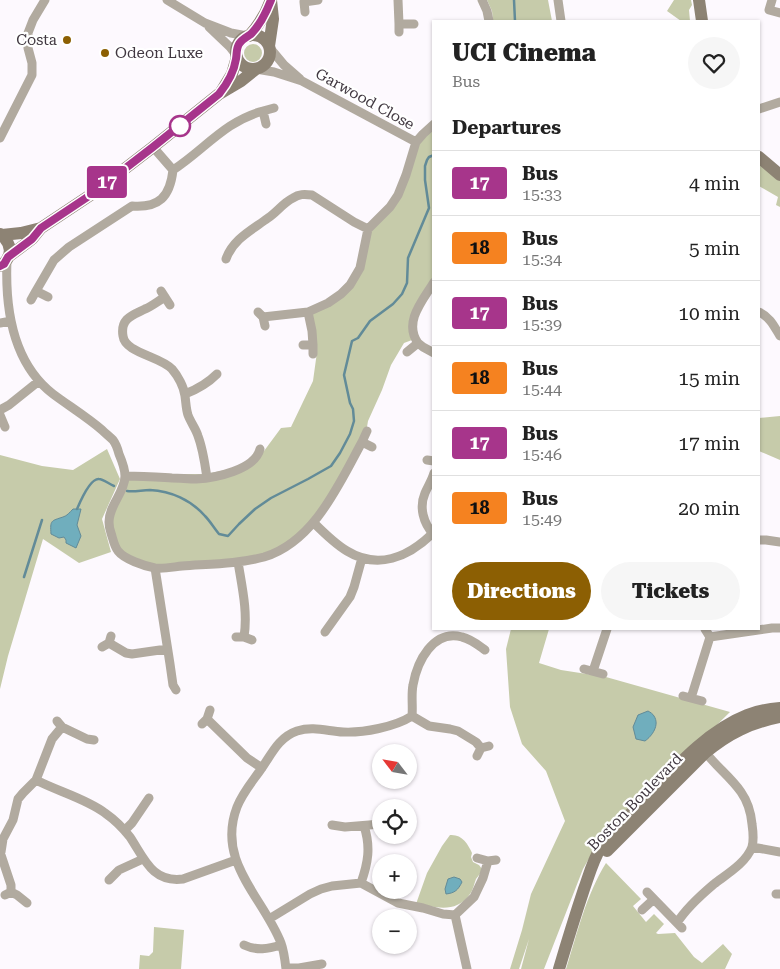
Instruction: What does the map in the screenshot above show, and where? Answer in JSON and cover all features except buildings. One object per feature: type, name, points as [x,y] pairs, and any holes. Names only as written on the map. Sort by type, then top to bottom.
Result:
[{"type":"street","points":[[0,138],[32,75],[28,33],[33,20],[45,0]]},
{"type":"street","points":[[167,0],[205,23],[231,32],[263,38],[269,46]]},
{"type":"street","points":[[219,94],[232,74],[237,57],[237,46],[260,24],[271,0]]},
{"type":"street","points":[[5,261],[32,239],[41,228],[92,194],[219,94],[262,67],[269,58],[270,52],[269,46],[273,19],[271,0]]},
{"type":"street","points":[[305,12],[303,1],[318,0]]},
{"type":"street","points":[[398,0],[399,28],[414,24]]},
{"type":"street","points":[[482,0],[489,20]]},
{"type":"street","points":[[558,0],[561,20]]},
{"type":"street","points":[[699,0],[702,20]]},
{"type":"street","points":[[772,0],[770,10],[780,13]]},
{"type":"street","points":[[205,23],[230,47],[242,65],[256,69]]},
{"type":"street","name":"Garwood Close","points":[[269,46],[284,65],[302,80],[416,142]]},
{"type":"street","name":"Garwood Close","points":[[256,69],[302,80]]},
{"type":"street","points":[[760,109],[780,102]]},
{"type":"street","points":[[173,170],[226,128],[245,117],[274,108]]},
{"type":"street","points":[[262,111],[266,124]]},
{"type":"street","name":"Garwood Close","points":[[368,229],[390,207],[398,195],[416,142],[432,126]]},
{"type":"street","points":[[31,300],[54,260],[69,247],[132,206],[153,205],[162,198],[172,181],[173,170],[153,147]]},
{"type":"street","points":[[760,157],[780,175]]},
{"type":"street","points":[[227,261],[231,248],[240,238],[270,217],[283,204],[303,194],[312,195],[368,229],[360,268],[350,285],[340,294],[328,303],[308,312],[262,318]]},
{"type":"street","points":[[1,234],[21,233],[41,228]]},
{"type":"street","points":[[1,234],[6,239],[10,251],[5,261],[8,308],[17,345],[24,359],[39,381],[53,394],[96,425],[114,441],[125,476],[110,514],[109,523],[113,542],[118,552],[128,558],[155,568],[238,562],[258,558],[287,546],[314,523],[324,510],[367,431]]},
{"type":"street","points":[[432,285],[416,311],[412,330],[418,343],[432,352]]},
{"type":"street","points":[[36,291],[48,297]]},
{"type":"street","points":[[0,293],[8,308]]},
{"type":"street","points":[[165,298],[126,319],[123,326],[123,337],[126,344],[130,347],[161,360],[172,368],[185,394],[188,414],[200,442],[208,478]]},
{"type":"street","points":[[303,345],[313,349],[308,312]]},
{"type":"street","points":[[760,313],[771,321],[780,336]]},
{"type":"street","points":[[0,323],[11,321]]},
{"type":"street","points":[[407,352],[418,343]]},
{"type":"street","points":[[185,394],[198,389],[217,374]]},
{"type":"street","points":[[0,410],[39,381]]},
{"type":"street","points":[[0,415],[5,427]]},
{"type":"street","points":[[362,442],[372,447]]},
{"type":"street","points":[[125,476],[208,478],[245,466],[256,458],[260,447]]},
{"type":"street","points":[[432,478],[422,500],[422,508],[423,515],[432,532]]},
{"type":"street","points":[[314,523],[339,546],[362,558],[393,559],[403,555],[432,535]]},
{"type":"street","points":[[760,540],[780,542]]},
{"type":"street","points":[[324,634],[350,597],[362,558]]},
{"type":"street","points":[[238,562],[246,617],[244,638]]},
{"type":"street","points":[[155,568],[173,685],[176,690]]},
{"type":"street","points":[[760,629],[780,628]]},
{"type":"street","points":[[603,674],[589,670],[607,630]]},
{"type":"street","points":[[702,701],[687,697],[708,633],[746,630]]},
{"type":"street","points":[[412,716],[412,692],[415,675],[422,658],[433,644],[448,636],[455,636],[470,640],[486,651]]},
{"type":"street","points":[[107,642],[132,654],[167,649]]},
{"type":"street","name":"Boston Boulevard","points":[[558,969],[589,875],[602,847],[613,832],[658,786],[702,749],[715,733],[740,719],[764,710],[780,708]]},
{"type":"street","points":[[412,716],[429,726],[458,731],[476,742],[482,750]]},
{"type":"street","points":[[322,964],[286,969],[281,944],[269,918],[248,885],[236,860],[232,840],[234,818],[243,796],[275,747],[285,738],[298,731],[312,728],[356,732],[401,723],[412,716]]},
{"type":"street","name":"Boston Boulevard","points":[[702,749],[736,731],[780,717]]},
{"type":"street","points":[[206,718],[247,758],[262,768]]},
{"type":"street","points":[[27,903],[17,895],[8,894],[11,885],[0,852],[3,839],[13,820],[18,800],[36,780],[60,724],[87,739],[94,740]]},
{"type":"street","points":[[647,892],[680,925],[682,915],[712,886],[745,859],[752,847],[752,823],[746,801],[737,786],[702,749]]},
{"type":"street","points":[[36,780],[94,806],[110,817],[124,830],[151,869],[169,879],[183,879],[236,860]]},
{"type":"street","points":[[124,830],[132,823],[150,797]]},
{"type":"street","points":[[332,825],[345,827],[372,825]]},
{"type":"street","points":[[361,883],[368,861],[368,841],[364,826]]},
{"type":"street","points":[[752,847],[780,852]]},
{"type":"street","points":[[269,918],[321,889],[361,883],[398,903],[455,915],[474,897],[492,860],[477,858]]},
{"type":"street","points":[[109,880],[119,870],[143,859]]},
{"type":"street","points":[[642,910],[654,900]]},
{"type":"street","points":[[455,915],[467,969]]},
{"type":"street","points":[[244,945],[253,949],[266,949],[281,944]]},
{"type":"green space","points":[[487,0],[548,0],[552,20],[493,20],[492,11]]},
{"type":"green space","points":[[674,0],[691,0],[690,20],[680,20],[667,11]]},
{"type":"green space","points":[[249,44],[257,44],[262,49],[260,60],[249,62],[244,57],[244,49]]},
{"type":"green space","points":[[432,126],[432,281],[416,305],[412,340],[404,343],[391,365],[368,421],[365,439],[324,510],[287,546],[238,562],[155,568],[128,558],[113,543],[109,523],[125,476],[206,474],[245,466],[264,451],[281,428],[291,427],[313,381],[317,352],[308,312],[350,285],[368,229],[398,195],[416,142]]},
{"type":"green space","points":[[760,164],[780,179],[780,207],[776,205],[778,197],[760,187]]},
{"type":"green space","points":[[780,416],[780,460],[760,451],[760,418]]},
{"type":"green space","points":[[107,449],[120,479],[102,519],[111,552],[79,563],[43,539],[0,689],[0,455],[42,466],[73,470]]},
{"type":"green space","points":[[511,630],[549,630],[539,663],[561,670],[606,677],[730,712],[599,841],[583,869],[544,969],[521,969],[529,939],[519,969],[510,969],[531,894],[565,821],[546,771],[522,744],[510,707],[506,649]]},
{"type":"green space","points":[[450,835],[458,836],[464,840],[472,853],[473,862],[482,869],[472,891],[464,900],[452,907],[445,908],[416,904],[427,873]]},
{"type":"green space","points":[[606,863],[641,899],[633,906],[646,922],[654,914],[664,924],[656,933],[675,933],[694,957],[702,963],[723,944],[732,954],[725,969],[566,969],[587,901]]},
{"type":"green space","points":[[154,927],[184,930],[181,969],[139,969],[140,955],[149,956],[153,952]]},
{"type":"water","points":[[73,509],[81,509],[77,525],[81,536],[76,548],[66,543],[64,537],[59,538],[51,534],[52,522],[66,516]]},
{"type":"water","points":[[648,711],[656,719],[656,727],[645,741],[636,739],[633,727],[638,715]]},
{"type":"water","points":[[454,877],[462,882],[456,891],[446,894],[445,889],[448,879]]},
{"type":"waterway","points":[[514,0],[515,20]]},
{"type":"waterway","points":[[127,491],[150,490],[180,497],[199,510],[219,534],[228,536],[255,509],[271,498],[331,466],[350,434],[354,421],[353,409],[344,375],[352,341],[358,338],[370,321],[393,304],[402,294],[407,283],[408,258],[429,208],[425,166],[429,157],[432,156]]},
{"type":"waterway","points":[[77,509],[92,482],[99,479],[114,486]]},
{"type":"waterway","points":[[24,577],[42,520]]},
{"type":"bus line","name":"17","points":[[0,266],[4,264],[8,257],[32,239],[41,228],[92,194],[219,94],[233,70],[237,57],[237,46],[260,24],[271,0]]},
{"type":"place","name":"Costa","points":[[67,40]]},
{"type":"place","name":"Odeon Luxe","points":[[105,53]]}]
